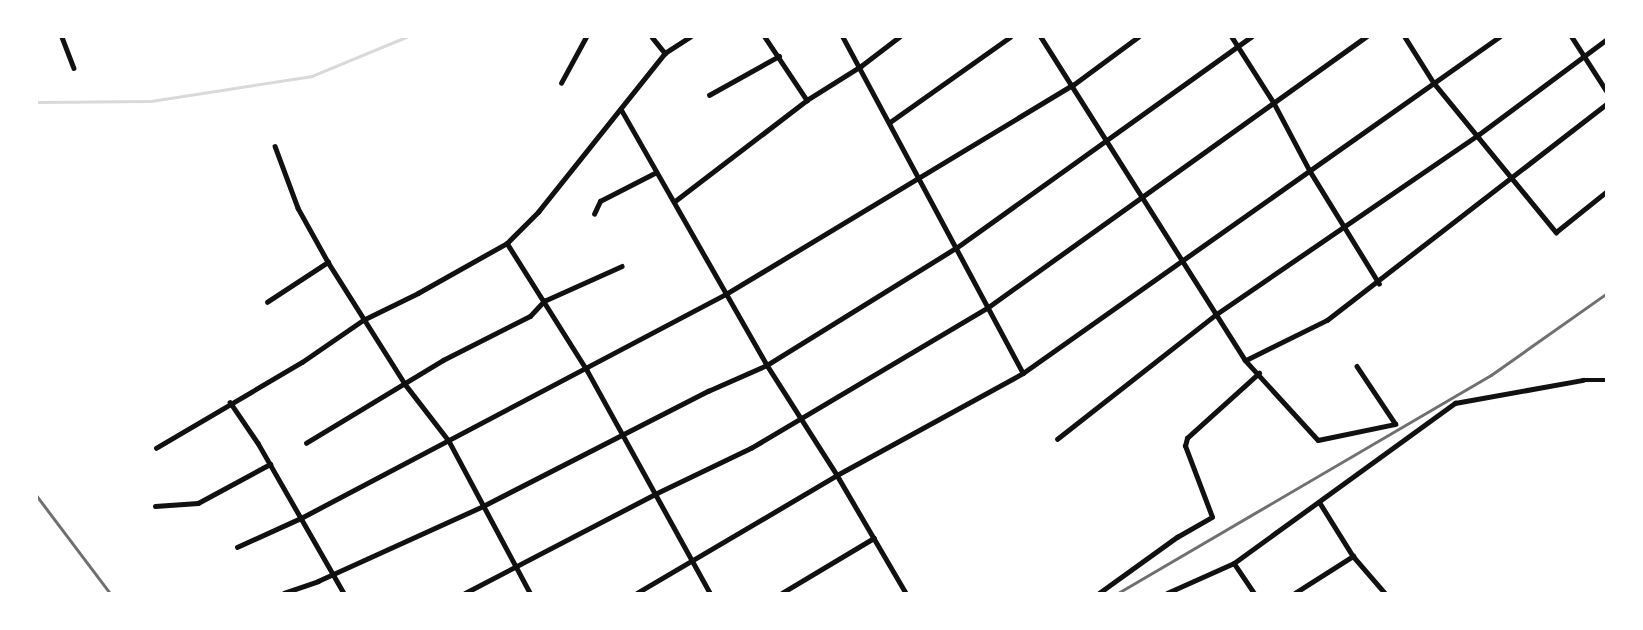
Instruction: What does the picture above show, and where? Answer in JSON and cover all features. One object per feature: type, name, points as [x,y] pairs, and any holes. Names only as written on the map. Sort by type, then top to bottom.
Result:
[{"type":"street","points":[[62,37],[74,68]]},
{"type":"street","points":[[561,83],[586,37]]},
{"type":"street","points":[[652,37],[666,53]]},
{"type":"street","points":[[156,448],[302,362],[363,320],[418,293],[507,243],[538,212],[666,53],[691,37]]},
{"type":"street","points":[[765,37],[807,100]]},
{"type":"street","points":[[843,37],[861,66],[1023,373]]},
{"type":"street","points":[[674,201],[807,100],[861,66],[899,37]]},
{"type":"street","points":[[890,121],[1010,37]]},
{"type":"street","points":[[1041,37],[1245,360],[1318,440],[1395,424],[1357,367]]},
{"type":"street","points":[[237,547],[301,518],[519,402],[587,370],[726,294],[1073,85],[1138,37]]},
{"type":"street","points":[[1232,37],[1274,103],[1310,171],[1379,283]]},
{"type":"street","points":[[284,593],[333,574],[483,506],[623,433],[767,365],[956,248],[1251,37]]},
{"type":"street","points":[[465,593],[657,493],[751,448],[988,308],[1366,37]]},
{"type":"street","points":[[1405,37],[1434,83],[1556,232],[1606,192]]},
{"type":"street","points":[[637,593],[837,475],[1023,373],[1499,37]]},
{"type":"street","points":[[1572,37],[1606,90]]},
{"type":"street","points":[[1057,439],[1215,315],[1478,135],[1606,40]]},
{"type":"street","points":[[709,95],[779,56]]},
{"type":"street","points":[[1245,360],[1327,320],[1379,283],[1606,104]]},
{"type":"street","points":[[621,109],[655,173],[674,201],[767,365],[837,475],[906,593]]},
{"type":"street","points":[[275,146],[298,208],[327,262],[405,384],[449,441],[530,593]]},
{"type":"street","points":[[594,214],[600,201],[655,173]]},
{"type":"street","points":[[507,243],[587,370],[710,593]]},
{"type":"street","points":[[267,302],[327,262]]},
{"type":"street","points":[[306,443],[405,384],[530,316],[544,301],[622,266]]},
{"type":"street","points":[[1099,593],[1177,537],[1212,517],[1185,446],[1187,438],[1259,373]]},
{"type":"street","points":[[1167,593],[1234,563],[1320,503],[1426,421],[1455,403],[1583,380],[1606,380]]},
{"type":"street","points":[[230,402],[270,464],[344,593]]},
{"type":"street","points":[[155,506],[198,503],[270,464]]},
{"type":"street","points":[[1320,503],[1353,556],[1385,593]]},
{"type":"street","points":[[782,593],[874,538]]},
{"type":"street","points":[[1295,593],[1353,556]]},
{"type":"street","points":[[1234,563],[1254,593]]},
{"type":"waterway","points":[[37,102],[151,101],[312,76],[406,37]]},
{"type":"railway","points":[[1118,593],[1491,375],[1606,294]]},
{"type":"railway","points":[[37,496],[110,593]]}]
